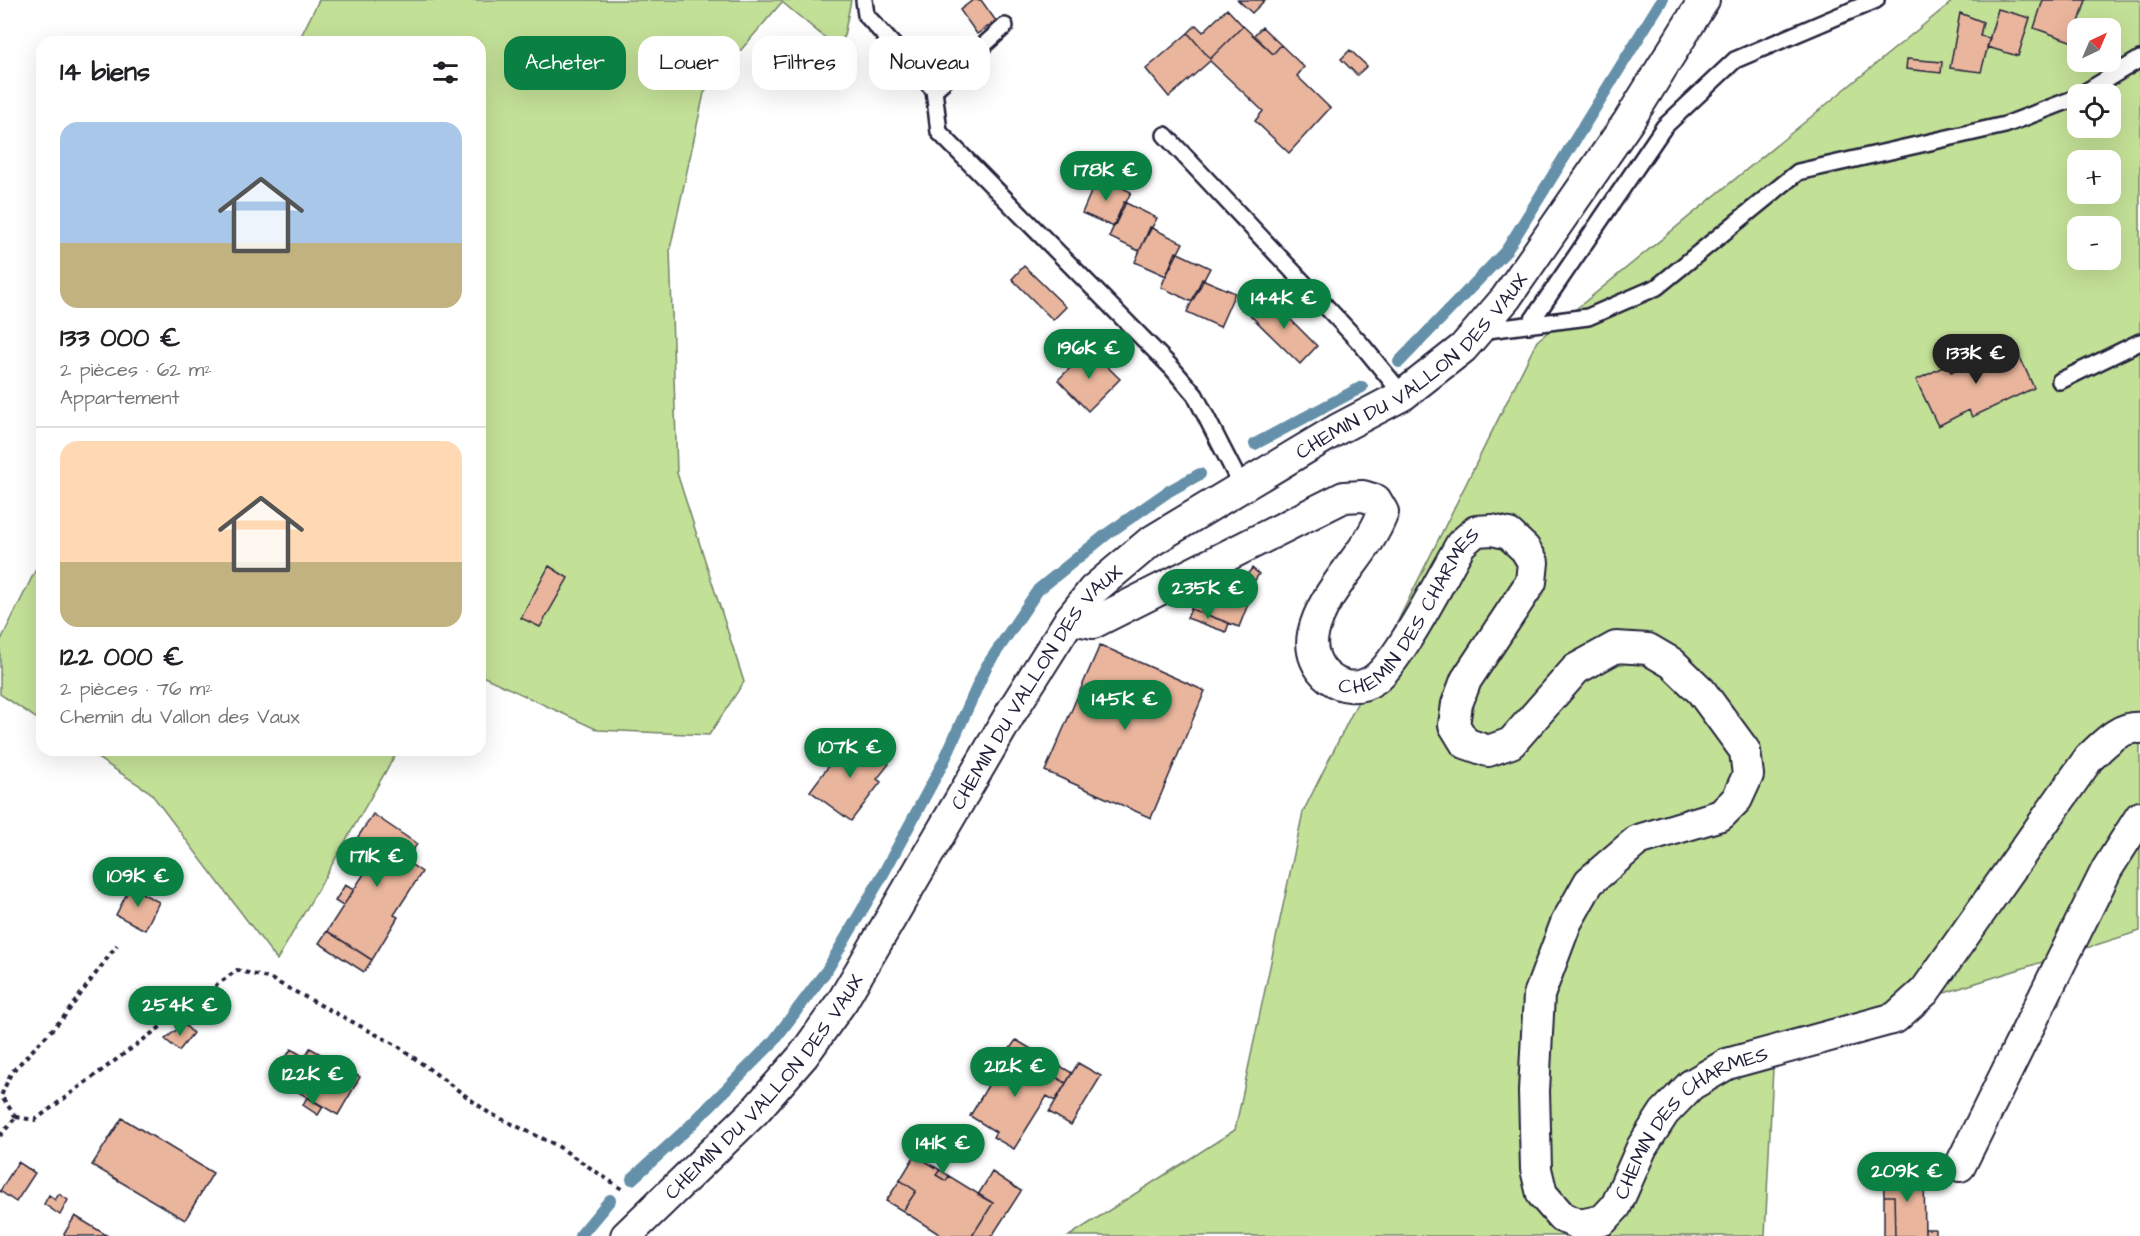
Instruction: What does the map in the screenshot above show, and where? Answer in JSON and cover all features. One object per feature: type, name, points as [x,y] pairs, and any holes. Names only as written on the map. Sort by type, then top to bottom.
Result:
[{"type":"street","name":"CHEMIN DU VALLON DES VAUX","points":[[636,1226],[756,1111],[803,1056],[837,1009],[1012,711],[1070,619],[1093,590],[1150,542],[1338,429],[1403,395],[1463,348],[1506,298],[1628,122],[1704,0]]},
{"type":"street","name":"CHEMIN DES CHARMES","points":[[1070,619],[1093,623],[1344,497],[1363,496],[1377,500],[1383,512],[1377,530],[1326,604],[1313,633],[1312,655],[1323,672],[1340,685],[1359,688],[1377,678],[1396,655],[1461,544],[1476,531],[1492,530],[1509,534],[1525,549],[1533,562],[1532,582],[1463,688],[1456,705],[1455,724],[1465,743],[1488,751],[1511,743],[1576,669],[1616,647],[1648,649],[1672,663],[1701,691],[1745,751],[1748,775],[1737,799],[1721,815],[1638,840],[1589,882],[1566,923],[1539,995],[1534,1090],[1536,1169],[1542,1194],[1562,1217],[1580,1225],[1603,1220],[1616,1206],[1642,1147],[1664,1113],[1691,1085],[1727,1064],[1896,1018],[1932,982],[2089,758],[2116,734],[2133,727],[2140,728]]},
{"type":"street","points":[[1960,1166],[2107,869],[2140,817]]},
{"type":"lane","points":[[864,0],[866,15],[885,36]]},
{"type":"lane","points":[[1529,325],[1664,127],[1711,82],[1735,60],[1876,0]]},
{"type":"lane","points":[[990,40],[1005,26]]},
{"type":"lane","points":[[2099,84],[2140,59]]},
{"type":"lane","points":[[934,90],[939,132],[1172,368],[1195,395],[1242,487]]},
{"type":"lane","points":[[1477,331],[1588,317],[1657,287],[1798,172],[2005,125],[2067,101]]},
{"type":"lane","points":[[1164,135],[1362,345],[1403,395]]},
{"type":"lane","points":[[2060,381],[2140,342]]},
{"type":"path","points":[[117,945],[63,1018],[10,1073],[0,1096],[16,1117],[35,1120],[237,970],[271,979],[398,1046],[489,1113],[556,1145],[615,1182],[631,1197],[636,1226]]},
{"type":"path","points":[[0,1136],[16,1117]]},
{"type":"green space","points":[[319,0],[851,0],[844,36],[823,36],[782,2],[740,51],[740,36],[638,36],[638,90],[707,90],[704,93],[670,249],[677,473],[744,682],[709,735],[598,730],[486,678],[486,36],[301,36]]},
{"type":"green space","points":[[1954,0],[2140,0],[2140,931],[1774,1047],[1765,1236],[1069,1236],[1235,1130],[1303,812],[1537,341]]},
{"type":"green space","points":[[36,569],[36,718],[0,694],[0,642]]},
{"type":"green space","points":[[94,756],[395,756],[277,960],[150,792]]},
{"type":"building","points":[[973,0],[981,0],[996,21],[977,34],[960,10]]},
{"type":"building","points":[[1238,0],[1265,0],[1252,13]]},
{"type":"building","points":[[2043,0],[2086,0],[2080,18],[2067,18],[2067,40],[2034,28]]},
{"type":"building","points":[[1227,9],[1243,26],[1210,59],[1188,33],[1196,25],[1203,32]]},
{"type":"building","points":[[1998,9],[2030,18],[2018,56],[1987,47]]},
{"type":"building","points":[[1960,13],[1983,22],[1980,36],[1990,38],[1981,72],[1950,68]]},
{"type":"building","points":[[1243,26],[1273,54],[1281,45],[1304,67],[1297,76],[1330,108],[1289,153],[1255,121],[1263,111],[1210,61],[1169,97],[1146,69],[1188,33],[1210,59]]},
{"type":"building","points":[[1262,27],[1281,45],[1273,54],[1254,35]]},
{"type":"building","points":[[1350,50],[1367,66],[1357,75],[1341,59]]},
{"type":"building","points":[[1907,59],[1942,62],[1941,73],[1906,69]]},
{"type":"building","points":[[1098,176],[1131,192],[1114,227],[1082,213]]},
{"type":"building","points":[[1124,202],[1157,218],[1139,251],[1109,237]]},
{"type":"building","points":[[1150,227],[1183,243],[1166,276],[1135,262]]},
{"type":"building","points":[[1176,252],[1210,268],[1192,302],[1161,287]]},
{"type":"building","points":[[1024,266],[1066,307],[1053,320],[1012,279]]},
{"type":"building","points":[[1202,279],[1235,293],[1220,327],[1187,312]]},
{"type":"building","points":[[1268,297],[1317,346],[1300,364],[1250,315]]},
{"type":"building","points":[[2013,342],[2034,388],[1972,417],[1969,410],[1938,426],[1916,380],[1947,365],[1951,372]]},
{"type":"building","points":[[1089,349],[1120,379],[1088,411],[1058,380]]},
{"type":"building","points":[[549,566],[568,578],[540,627],[521,618]]},
{"type":"building","points":[[1252,568],[1259,574],[1250,588],[1242,582]]},
{"type":"building","points":[[1199,587],[1233,600],[1237,588],[1252,594],[1239,627],[1191,609]]},
{"type":"building","points":[[1191,609],[1229,623],[1226,632],[1187,618]]},
{"type":"building","points":[[1100,645],[1205,691],[1151,818],[1045,771]]},
{"type":"building","points":[[851,736],[889,764],[877,779],[881,782],[851,821],[810,791]]},
{"type":"building","points":[[373,814],[417,844],[406,861],[422,872],[394,915],[398,917],[372,960],[327,931],[373,860],[352,846]]},
{"type":"building","points":[[345,885],[354,890],[343,906],[335,901]]},
{"type":"building","points":[[130,887],[159,902],[145,930],[116,915]]},
{"type":"building","points":[[327,931],[372,960],[364,972],[319,943]]},
{"type":"building","points":[[184,1024],[193,1033],[179,1051],[165,1039]]},
{"type":"building","points":[[1016,1040],[1072,1073],[1066,1083],[1009,1050]]},
{"type":"building","points":[[310,1048],[360,1077],[338,1115],[288,1086]]},
{"type":"building","points":[[291,1049],[303,1056],[291,1074],[280,1067]]},
{"type":"building","points":[[1009,1050],[1066,1083],[1055,1101],[1047,1096],[1014,1149],[993,1137],[996,1132],[970,1116]]},
{"type":"building","points":[[1078,1063],[1101,1076],[1071,1125],[1049,1112]]},
{"type":"building","points":[[307,1097],[323,1107],[318,1115],[303,1105]]},
{"type":"building","points":[[122,1118],[213,1173],[185,1220],[92,1165]]},
{"type":"building","points":[[915,1155],[940,1170],[936,1175],[946,1181],[949,1176],[993,1203],[972,1236],[942,1236],[903,1211],[916,1191],[900,1180]]},
{"type":"building","points":[[18,1162],[35,1173],[16,1202],[0,1191]]},
{"type":"building","points":[[940,1170],[949,1176],[946,1181],[936,1175]]},
{"type":"building","points":[[992,1172],[1021,1191],[992,1236],[972,1236],[993,1203],[978,1195]]},
{"type":"building","points":[[1924,1174],[1925,1236],[1895,1236],[1894,1196],[1884,1196],[1883,1175]]},
{"type":"building","points":[[900,1180],[916,1191],[903,1211],[886,1201]]},
{"type":"building","points":[[59,1194],[68,1200],[60,1215],[44,1204],[49,1195],[55,1200]]},
{"type":"building","points":[[1884,1196],[1894,1196],[1895,1236],[1884,1236]]},
{"type":"building","points":[[75,1216],[108,1236],[67,1236],[64,1234]]},
{"type":"building","points":[[1925,1229],[1935,1229],[1935,1236],[1925,1236]]},
{"type":"waterway","points":[[1399,362],[1506,251],[1662,0]]},
{"type":"waterway","points":[[1255,444],[1362,387]]},
{"type":"waterway","points":[[632,1179],[687,1129],[772,1043],[827,970],[882,876],[943,763],[986,667],[1038,590],[1107,534],[1169,491],[1200,474]]},
{"type":"waterway","points":[[580,1236],[610,1200]]}]
